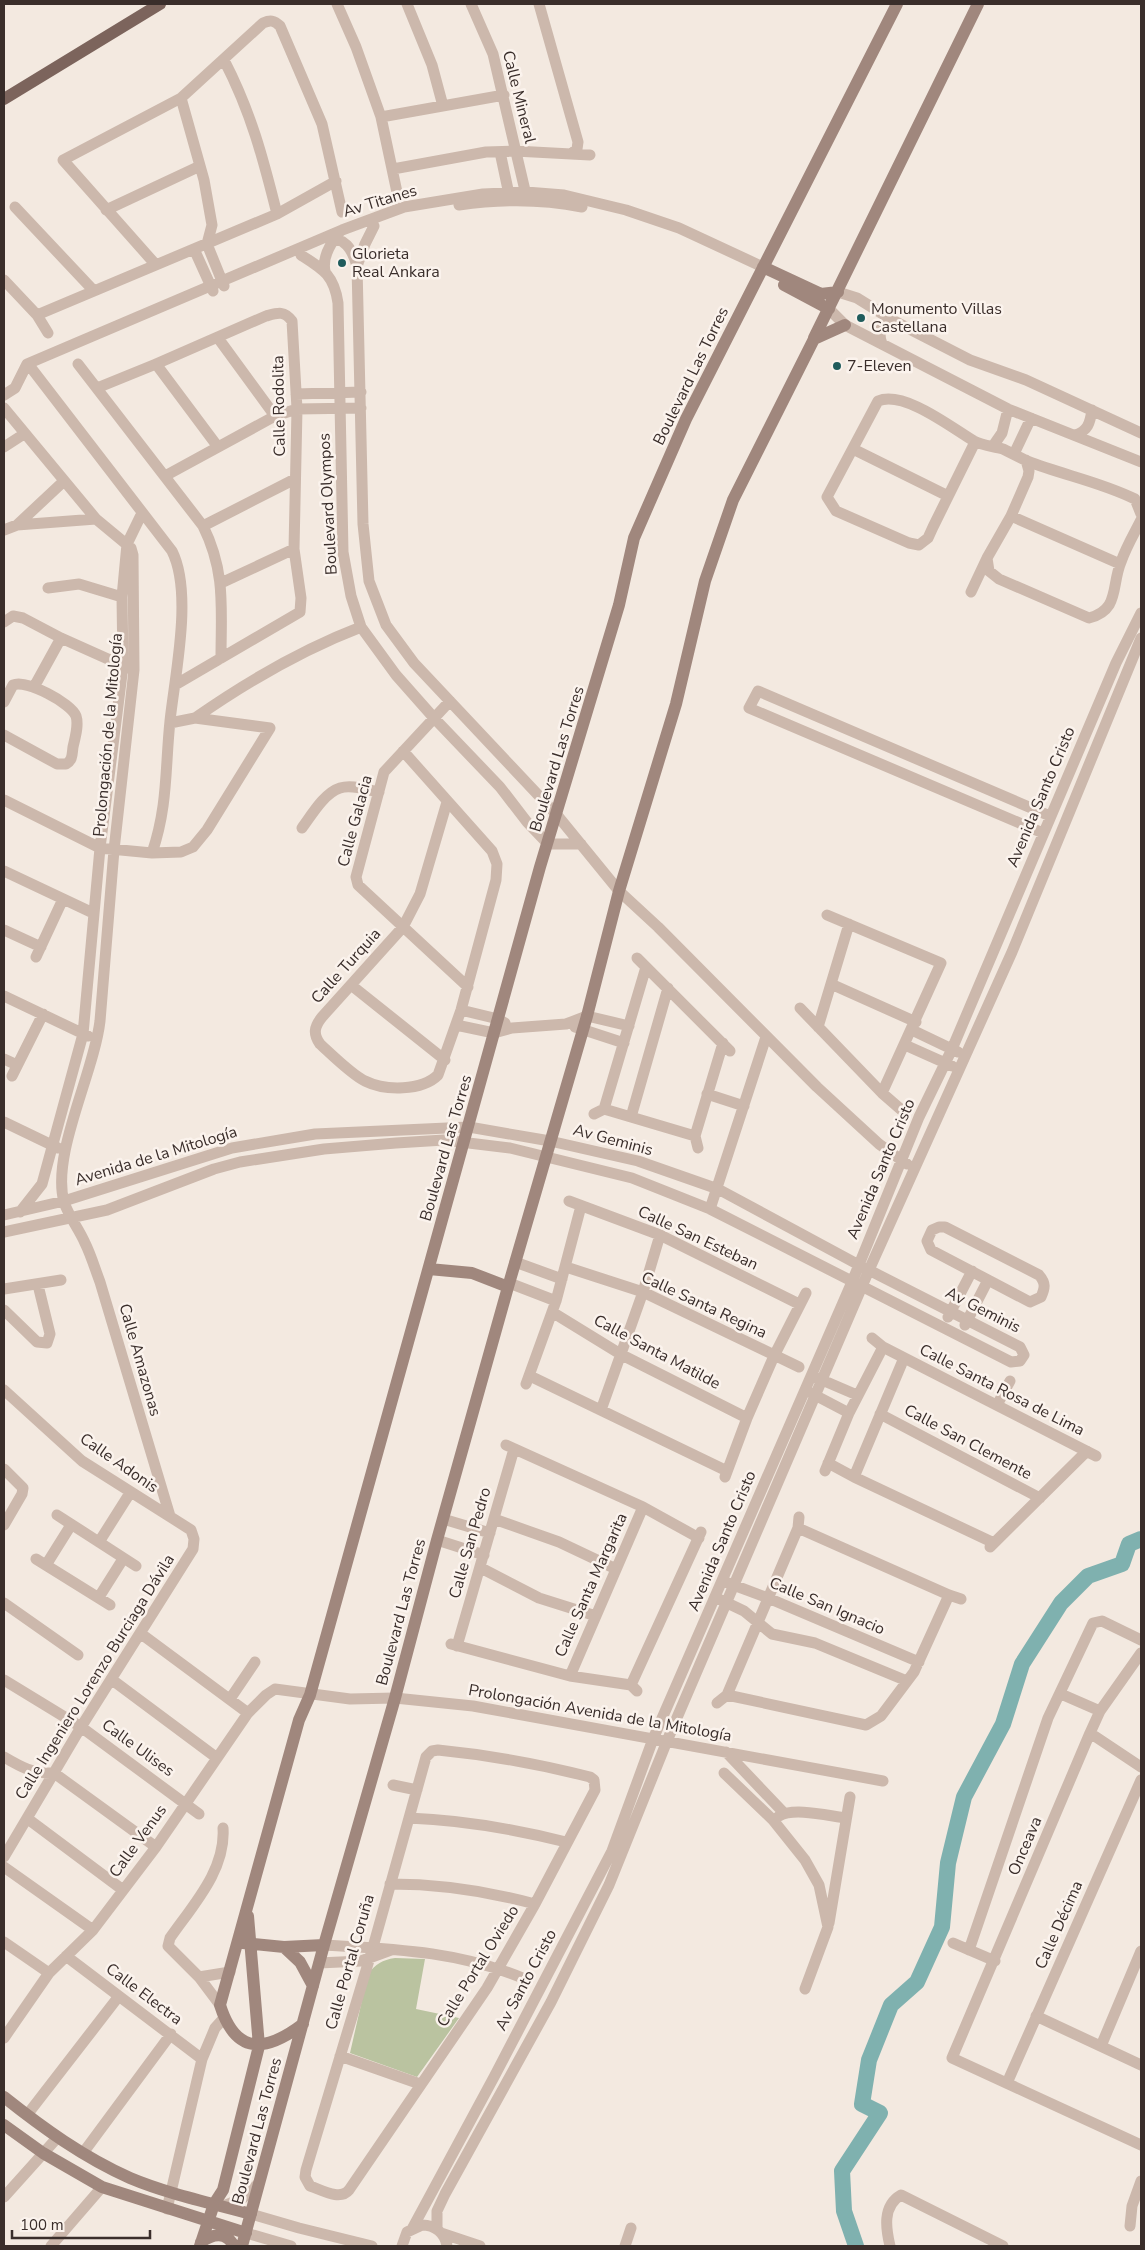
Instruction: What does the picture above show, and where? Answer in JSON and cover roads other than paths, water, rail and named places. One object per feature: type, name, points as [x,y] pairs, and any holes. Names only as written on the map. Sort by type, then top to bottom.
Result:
[{"type":"main road","points":[[4,99],[160,4]]},
{"type":"main road","name":"Boulevard Las Torres","points":[[200,2244],[207,2222],[219,2205],[259,2046],[244,1943],[248,1907],[299,1720],[310,1695],[540,868],[619,604],[634,538],[686,419],[897,4]]},
{"type":"main road","name":"Boulevard Las Torres","points":[[242,2246],[508,1285],[587,1016],[619,891],[676,704],[705,581],[732,500],[838,292],[978,4]]},
{"type":"main road","points":[[761,270],[821,294],[838,292]]},
{"type":"main road","points":[[761,270],[829,309]]},
{"type":"main road","points":[[814,339],[844,325]]},
{"type":"main road","points":[[429,1270],[472,1273],[508,1285]]},
{"type":"main road","points":[[244,1943],[284,1947],[324,1945]]},
{"type":"main road","name":"Boulevard Las Torres","points":[[244,1943],[230,1972],[222,2011],[239,2037],[246,2042],[259,2046],[288,2036],[303,2024]]},
{"type":"main road","points":[[284,1947],[300,1962],[313,1986]]},
{"type":"main road","points":[[4,2097],[57,2138],[132,2178],[171,2192],[251,2214]]},
{"type":"main road","points":[[4,2125],[43,2153],[102,2187],[246,2233]]},
{"type":"main road","points":[[200,2244],[210,2236],[220,2235],[228,2238],[234,2246]]},
{"type":"street","points":[[337,4],[356,46],[381,117],[398,197]]},
{"type":"street","points":[[407,4],[432,65],[442,106]]},
{"type":"street","name":"Calle Mineral","points":[[472,4],[493,54],[526,196]]},
{"type":"street","points":[[539,4],[578,142],[577,149],[571,154]]},
{"type":"street","points":[[156,265],[63,160],[181,98],[263,22],[270,20],[280,26],[322,124],[342,212]]},
{"type":"street","points":[[224,60],[242,94],[252,121],[277,214]]},
{"type":"street","points":[[381,117],[504,95]]},
{"type":"street","points":[[181,98],[200,166],[212,224],[207,244],[223,284]]},
{"type":"street","points":[[393,169],[471,154],[516,151],[590,155]]},
{"type":"street","name":"Calle Mineral","points":[[500,152],[509,196]]},
{"type":"street","points":[[106,210],[200,166]]},
{"type":"street","points":[[37,315],[277,214],[336,180]]},
{"type":"street","name":"Av Titanes","points":[[28,370],[212,288],[301,255],[404,207],[483,194],[526,196],[635,220],[761,270]]},
{"type":"street","name":"Av Titanes","points":[[223,284],[334,239],[406,215],[509,196]]},
{"type":"street","points":[[15,207],[94,291]]},
{"type":"street","points":[[358,266],[362,251],[374,226]]},
{"type":"street","points":[[334,239],[336,246],[351,249]]},
{"type":"street","points":[[325,271],[323,262],[334,239]]},
{"type":"street","name":"Boulevard Olympos","points":[[334,239],[351,249],[358,266],[363,524],[369,581],[386,626],[414,663],[557,815],[619,891],[817,1087],[901,1162],[915,1168]]},
{"type":"street","points":[[194,249],[212,288]]},
{"type":"street","points":[[301,255],[325,271]]},
{"type":"street","name":"Boulevard Olympos","points":[[325,271],[333,283],[338,303],[342,530],[346,576],[362,626],[367,637],[396,675],[500,787],[527,822],[548,844]]},
{"type":"street","points":[[4,280],[37,315],[48,333]]},
{"type":"street","points":[[838,292],[857,298],[894,322],[970,360],[1026,380],[1141,433]]},
{"type":"street","points":[[338,303],[359,302]]},
{"type":"street","points":[[829,309],[844,325],[1008,409],[1141,462]]},
{"type":"street","name":"Calle Rodolita","points":[[97,388],[266,316],[282,313],[288,315],[292,321],[297,409],[294,549],[302,598],[300,612],[175,686]]},
{"type":"street","points":[[882,344],[878,334],[881,327],[886,322],[894,322]]},
{"type":"street","points":[[218,338],[275,416]]},
{"type":"street","points":[[78,364],[203,526],[215,554],[221,583],[221,658]]},
{"type":"street","points":[[156,364],[218,447]]},
{"type":"street","points":[[4,395],[15,388],[28,370],[172,551],[178,563],[180,574],[180,631],[170,723],[164,811],[152,853]]},
{"type":"street","points":[[296,394],[361,392]]},
{"type":"street","points":[[975,442],[928,538],[919,545],[909,543],[836,511],[827,497],[869,415],[878,401],[884,398],[894,399],[926,412],[984,446],[993,446],[1026,460],[1118,491],[1135,499],[1141,514]]},
{"type":"street","points":[[4,408],[96,519],[127,544],[142,513]]},
{"type":"street","points":[[165,476],[275,416],[297,409],[361,408]]},
{"type":"street","points":[[993,446],[1002,433],[1008,409]]},
{"type":"street","points":[[1075,435],[1083,432],[1088,427],[1092,410]]},
{"type":"street","points":[[1014,454],[1032,418]]},
{"type":"street","points":[[4,447],[24,434]]},
{"type":"street","points":[[853,449],[948,496]]},
{"type":"street","points":[[971,592],[987,558],[1011,516],[1028,477],[1029,471],[1026,460]]},
{"type":"street","points":[[203,526],[295,479]]},
{"type":"street","points":[[17,525],[64,482]]},
{"type":"street","points":[[1011,516],[1120,564]]},
{"type":"street","points":[[4,530],[17,525],[96,519]]},
{"type":"street","points":[[987,558],[989,570],[999,579],[1089,618],[1102,615],[1108,607],[1116,586],[1120,564],[1141,520]]},
{"type":"street","points":[[342,530],[363,524]]},
{"type":"street","name":"Prolongación de la Mitología","points":[[20,1212],[42,1184],[83,1034],[100,848],[128,668],[122,597],[127,544]]},
{"type":"street","name":"Prolongación de la Mitología","points":[[70,1218],[64,1201],[62,1181],[65,1151],[98,1041],[128,668],[134,568],[131,548],[127,544]]},
{"type":"street","points":[[221,583],[294,549]]},
{"type":"street","points":[[48,588],[79,584],[122,597]]},
{"type":"street","name":"Avenida Santo Cristo","points":[[653,1739],[722,1581],[810,1393],[857,1285],[919,1117],[952,1048],[1116,663],[1141,613]]},
{"type":"street","points":[[4,622],[8,618],[17,616],[128,668]]},
{"type":"street","points":[[195,718],[237,688],[283,662],[362,626]]},
{"type":"street","points":[[34,687],[61,638]]},
{"type":"street","name":"Avenida Santo Cristo","points":[[864,1267],[915,1168],[960,1070],[1141,638]]},
{"type":"street","points":[[4,702],[13,685],[20,683],[34,687],[63,704],[75,715],[77,724],[71,760],[66,764],[57,764],[4,735]]},
{"type":"street","points":[[1043,833],[749,708],[758,691],[1050,816]]},
{"type":"street","name":"Calle Galacia","points":[[450,701],[384,772],[356,877],[358,886],[468,987]]},
{"type":"street","points":[[4,800],[100,848],[152,853],[181,852],[192,847],[199,841],[245,771],[270,728],[195,718],[170,723]]},
{"type":"street","points":[[402,751],[447,802]]},
{"type":"street","points":[[302,828],[325,799],[339,788],[350,787],[379,792]]},
{"type":"street","name":"Calle Turquia","points":[[447,802],[492,851],[497,864],[496,880],[468,987],[445,1060],[438,1075],[431,1082],[421,1085],[384,1086],[364,1081],[320,1044],[314,1029],[317,1023],[403,927],[420,894],[447,802]]},
{"type":"street","points":[[548,844],[581,844]]},
{"type":"street","points":[[4,871],[93,913]]},
{"type":"street","points":[[4,930],[39,952],[63,899]]},
{"type":"street","points":[[827,915],[941,963],[882,1093]]},
{"type":"street","points":[[818,1027],[848,924]]},
{"type":"street","points":[[637,958],[726,1047],[707,1094],[694,1136],[698,1148]]},
{"type":"street","points":[[646,967],[624,1043],[599,1111],[631,1117],[694,1136]]},
{"type":"street","points":[[831,984],[966,1055]]},
{"type":"street","points":[[351,986],[445,1060]]},
{"type":"street","points":[[631,1117],[668,988]]},
{"type":"street","points":[[4,996],[98,1041]]},
{"type":"street","points":[[800,1008],[882,1093],[905,1113]]},
{"type":"street","points":[[461,1010],[498,1019],[512,1028]]},
{"type":"street","points":[[4,1059],[14,1071],[42,1014]]},
{"type":"street","points":[[456,1025],[494,1033],[512,1028],[566,1024],[587,1016],[629,1026]]},
{"type":"street","points":[[566,1024],[624,1043]]},
{"type":"street","points":[[710,1208],[718,1189],[766,1037]]},
{"type":"street","points":[[905,1045],[960,1070]]},
{"type":"street","points":[[707,1094],[744,1106]]},
{"type":"street","points":[[4,1122],[65,1151]]},
{"type":"street","name":"Av Geminis","points":[[464,1143],[510,1148],[632,1178],[710,1208],[857,1285],[1011,1362],[1017,1363],[1023,1359],[1024,1352],[1020,1348],[718,1189],[638,1161],[550,1141],[469,1127]]},
{"type":"street","name":"Avenida de la Mitología","points":[[4,1215],[64,1201],[232,1148],[315,1134],[469,1127]]},
{"type":"street","name":"Avenida de la Mitología","points":[[4,1232],[107,1210],[214,1169],[240,1162],[324,1150],[396,1143],[444,1140],[464,1143]]},
{"type":"street","name":"Calle San Esteban","points":[[569,1201],[660,1235],[799,1304]]},
{"type":"street","points":[[581,1206],[566,1268],[528,1380],[601,1410],[726,1475],[747,1418],[774,1356],[806,1293]]},
{"type":"street","name":"Calle Amazonas","points":[[70,1218],[86,1244],[100,1282],[170,1516]]},
{"type":"street","points":[[939,1227],[945,1228],[1039,1275],[1043,1279],[1045,1288],[1041,1297],[1030,1302],[988,1280],[931,1250],[926,1241],[932,1230],[939,1227]]},
{"type":"street","points":[[601,1410],[622,1355],[660,1235]]},
{"type":"street","points":[[515,1262],[562,1279]]},
{"type":"street","name":"Calle Santa Regina","points":[[566,1268],[643,1292],[799,1367]]},
{"type":"street","points":[[943,1328],[972,1271]]},
{"type":"street","points":[[4,1290],[61,1280]]},
{"type":"street","points":[[959,1336],[988,1280]]},
{"type":"street","points":[[4,1312],[37,1342],[47,1343],[50,1334],[38,1285]]},
{"type":"street","name":"Calle Santa Matilde","points":[[508,1285],[554,1306],[622,1355],[747,1418]]},
{"type":"street","name":"Calle Santa Rosa de Lima","points":[[872,1338],[883,1348],[1091,1453],[1040,1498],[992,1545],[854,1477],[827,1467],[849,1412],[883,1348]]},
{"type":"street","name":"Calle Santa Rosa de Lima","points":[[854,1477],[904,1358]]},
{"type":"street","points":[[817,1377],[857,1396]]},
{"type":"street","points":[[997,1405],[1010,1381]]},
{"type":"street","name":"Calle Adonis","points":[[4,1390],[82,1461],[191,1530],[194,1539]]},
{"type":"street","points":[[810,1393],[849,1412]]},
{"type":"street","name":"Avenida Santo Cristo","points":[[667,1741],[734,1585],[810,1393]]},
{"type":"street","name":"Calle San Clemente","points":[[880,1414],[1040,1498]]},
{"type":"street","name":"Calle San Pedro","points":[[510,1447],[643,1507],[700,1535],[634,1688],[570,1676],[454,1645],[481,1568],[510,1447]]},
{"type":"street","points":[[4,1469],[23,1488],[22,1494],[4,1524]]},
{"type":"street","points":[[99,1542],[130,1493]]},
{"type":"street","name":"Calle Santa Margarita","points":[[570,1676],[643,1507]]},
{"type":"street","points":[[57,1515],[136,1566]]},
{"type":"street","points":[[443,1519],[490,1533]]},
{"type":"street","points":[[494,1519],[559,1542],[616,1570]]},
{"type":"street","points":[[717,1703],[726,1695],[799,1522],[949,1595],[961,1599]]},
{"type":"street","points":[[46,1565],[71,1525]]},
{"type":"street","name":"Calle Ingeniero Lorenzo Burciaga Dávila","points":[[4,1857],[81,1727],[193,1549],[194,1539]]},
{"type":"street","points":[[437,1540],[484,1555]]},
{"type":"street","points":[[99,1597],[124,1558]]},
{"type":"street","points":[[36,1559],[110,1605]]},
{"type":"street","points":[[481,1568],[539,1598],[596,1616]]},
{"type":"street","name":"Calle San Ignacio","points":[[722,1581],[768,1598],[919,1662]]},
{"type":"street","points":[[726,1695],[866,1725],[880,1716],[907,1681],[919,1662],[949,1595]]},
{"type":"street","points":[[715,1597],[758,1621],[763,1628],[772,1634],[815,1643],[907,1681]]},
{"type":"street","points":[[4,1603],[78,1655]]},
{"type":"street","points":[[969,1950],[1048,1718],[1093,1623],[1102,1621],[1141,1640]]},
{"type":"street","points":[[140,1633],[248,1713]]},
{"type":"street","points":[[698,1637],[710,1642]]},
{"type":"street","name":"Onceava","points":[[1007,2083],[952,2058],[995,1961],[1090,1732],[1100,1711],[1141,1653]]},
{"type":"street","points":[[230,1698],[255,1662]]},
{"type":"street","points":[[111,1679],[217,1758]]},
{"type":"street","name":"Calle Ulises","points":[[4,1680],[81,1727],[199,1814]]},
{"type":"street","name":"Calle Venus","points":[[4,2038],[48,1973],[93,1930],[156,1847],[248,1713],[266,1694],[275,1689],[310,1695]]},
{"type":"street","points":[[1061,1694],[1100,1711]]},
{"type":"street","name":"Prolongación Avenida de la Mitología","points":[[310,1695],[350,1699],[395,1698],[473,1706],[883,1781]]},
{"type":"street","points":[[1090,1732],[1141,1767]]},
{"type":"street","name":"Av Santo Cristo","points":[[402,2246],[404,2237],[412,2229],[494,2077],[612,1851],[653,1739]]},
{"type":"street","name":"Av Santo Cristo","points":[[439,2231],[437,2211],[551,2002],[609,1885],[667,1741]]},
{"type":"street","name":"Calle Portal Coruña","points":[[349,2190],[346,2194],[339,2195],[310,2186],[305,2177],[373,1947],[426,1756],[432,1751],[438,1750],[478,1754],[541,1765],[590,1777]]},
{"type":"street","points":[[726,1752],[784,1813]]},
{"type":"street","points":[[4,1757],[27,1771],[38,1774],[54,1773],[156,1847]]},
{"type":"street","points":[[724,1773],[773,1820],[805,1860],[819,1885],[828,1927]]},
{"type":"street","name":"Calle Portal Oviedo","points":[[349,2190],[500,1968],[595,1790],[594,1780],[590,1777]]},
{"type":"street","name":"Calle Décima","points":[[1007,2083],[1141,1780]]},
{"type":"street","points":[[393,1785],[417,1790]]},
{"type":"street","points":[[805,1989],[828,1927],[850,1797]]},
{"type":"street","points":[[773,1820],[784,1813],[800,1812],[846,1818]]},
{"type":"street","points":[[28,1818],[123,1890]]},
{"type":"street","points":[[409,1818],[454,1820],[481,1824],[517,1830],[566,1842]]},
{"type":"street","points":[[167,2209],[202,2060],[222,2011],[199,1977],[170,1949],[168,1942],[209,1882],[218,1864],[224,1842],[223,1828]]},
{"type":"street","points":[[4,1868],[93,1930]]},
{"type":"street","points":[[390,1884],[428,1884],[485,1892],[535,1904]]},
{"type":"street","points":[[4,1942],[48,1973]]},
{"type":"street","points":[[953,1943],[995,1961]]},
{"type":"street","points":[[324,1945],[438,1953],[500,1968],[525,1979]]},
{"type":"street","points":[[319,1963],[368,1960],[391,1950]]},
{"type":"street","points":[[1101,2046],[1141,1951]]},
{"type":"street","name":"Calle Electra","points":[[66,1956],[171,2034],[202,2060]]},
{"type":"street","points":[[199,1977],[230,1972]]},
{"type":"street","points":[[28,2116],[118,1996]]},
{"type":"street","points":[[1036,2016],[1141,2065]]},
{"type":"street","points":[[83,2153],[171,2034]]},
{"type":"street","points":[[340,2056],[420,2084]]},
{"type":"street","points":[[1007,2083],[1141,2145]]},
{"type":"street","points":[[4,2197],[57,2138]]},
{"type":"street","points":[[1130,2226],[1132,2206],[1141,2181]]},
{"type":"street","points":[[219,2205],[243,2198],[259,2183]]},
{"type":"street","points":[[51,2246],[102,2187]]},
{"type":"street","points":[[890,2246],[886,2218],[891,2205],[898,2196],[904,2195],[1003,2246]]},
{"type":"street","points":[[251,2214],[298,2228],[372,2246]]},
{"type":"street","points":[[412,2229],[427,2225],[480,2246]]},
{"type":"street","points":[[295,2246],[298,2228]]},
{"type":"street","points":[[625,2246],[631,2228]]},
{"type":"street","points":[[439,2231],[446,2246]]},
{"type":"street","points":[[246,2233],[291,2246]]},
{"type":"waterway","points":[[856,2246],[844,2211],[842,2171],[880,2113],[862,2104],[869,2060],[891,2005],[917,1982],[942,1927],[948,1863],[964,1797],[1003,1724],[1022,1664],[1061,1603],[1088,1576],[1122,1564],[1129,1544],[1141,1539]]},
{"type":"place","name":"Glorieta Real Ankara","points":[[342,263]]},
{"type":"place","name":"Monumento Villas Castellana","points":[[861,318]]},
{"type":"place","name":"7-Eleven","points":[[837,366]]}]
